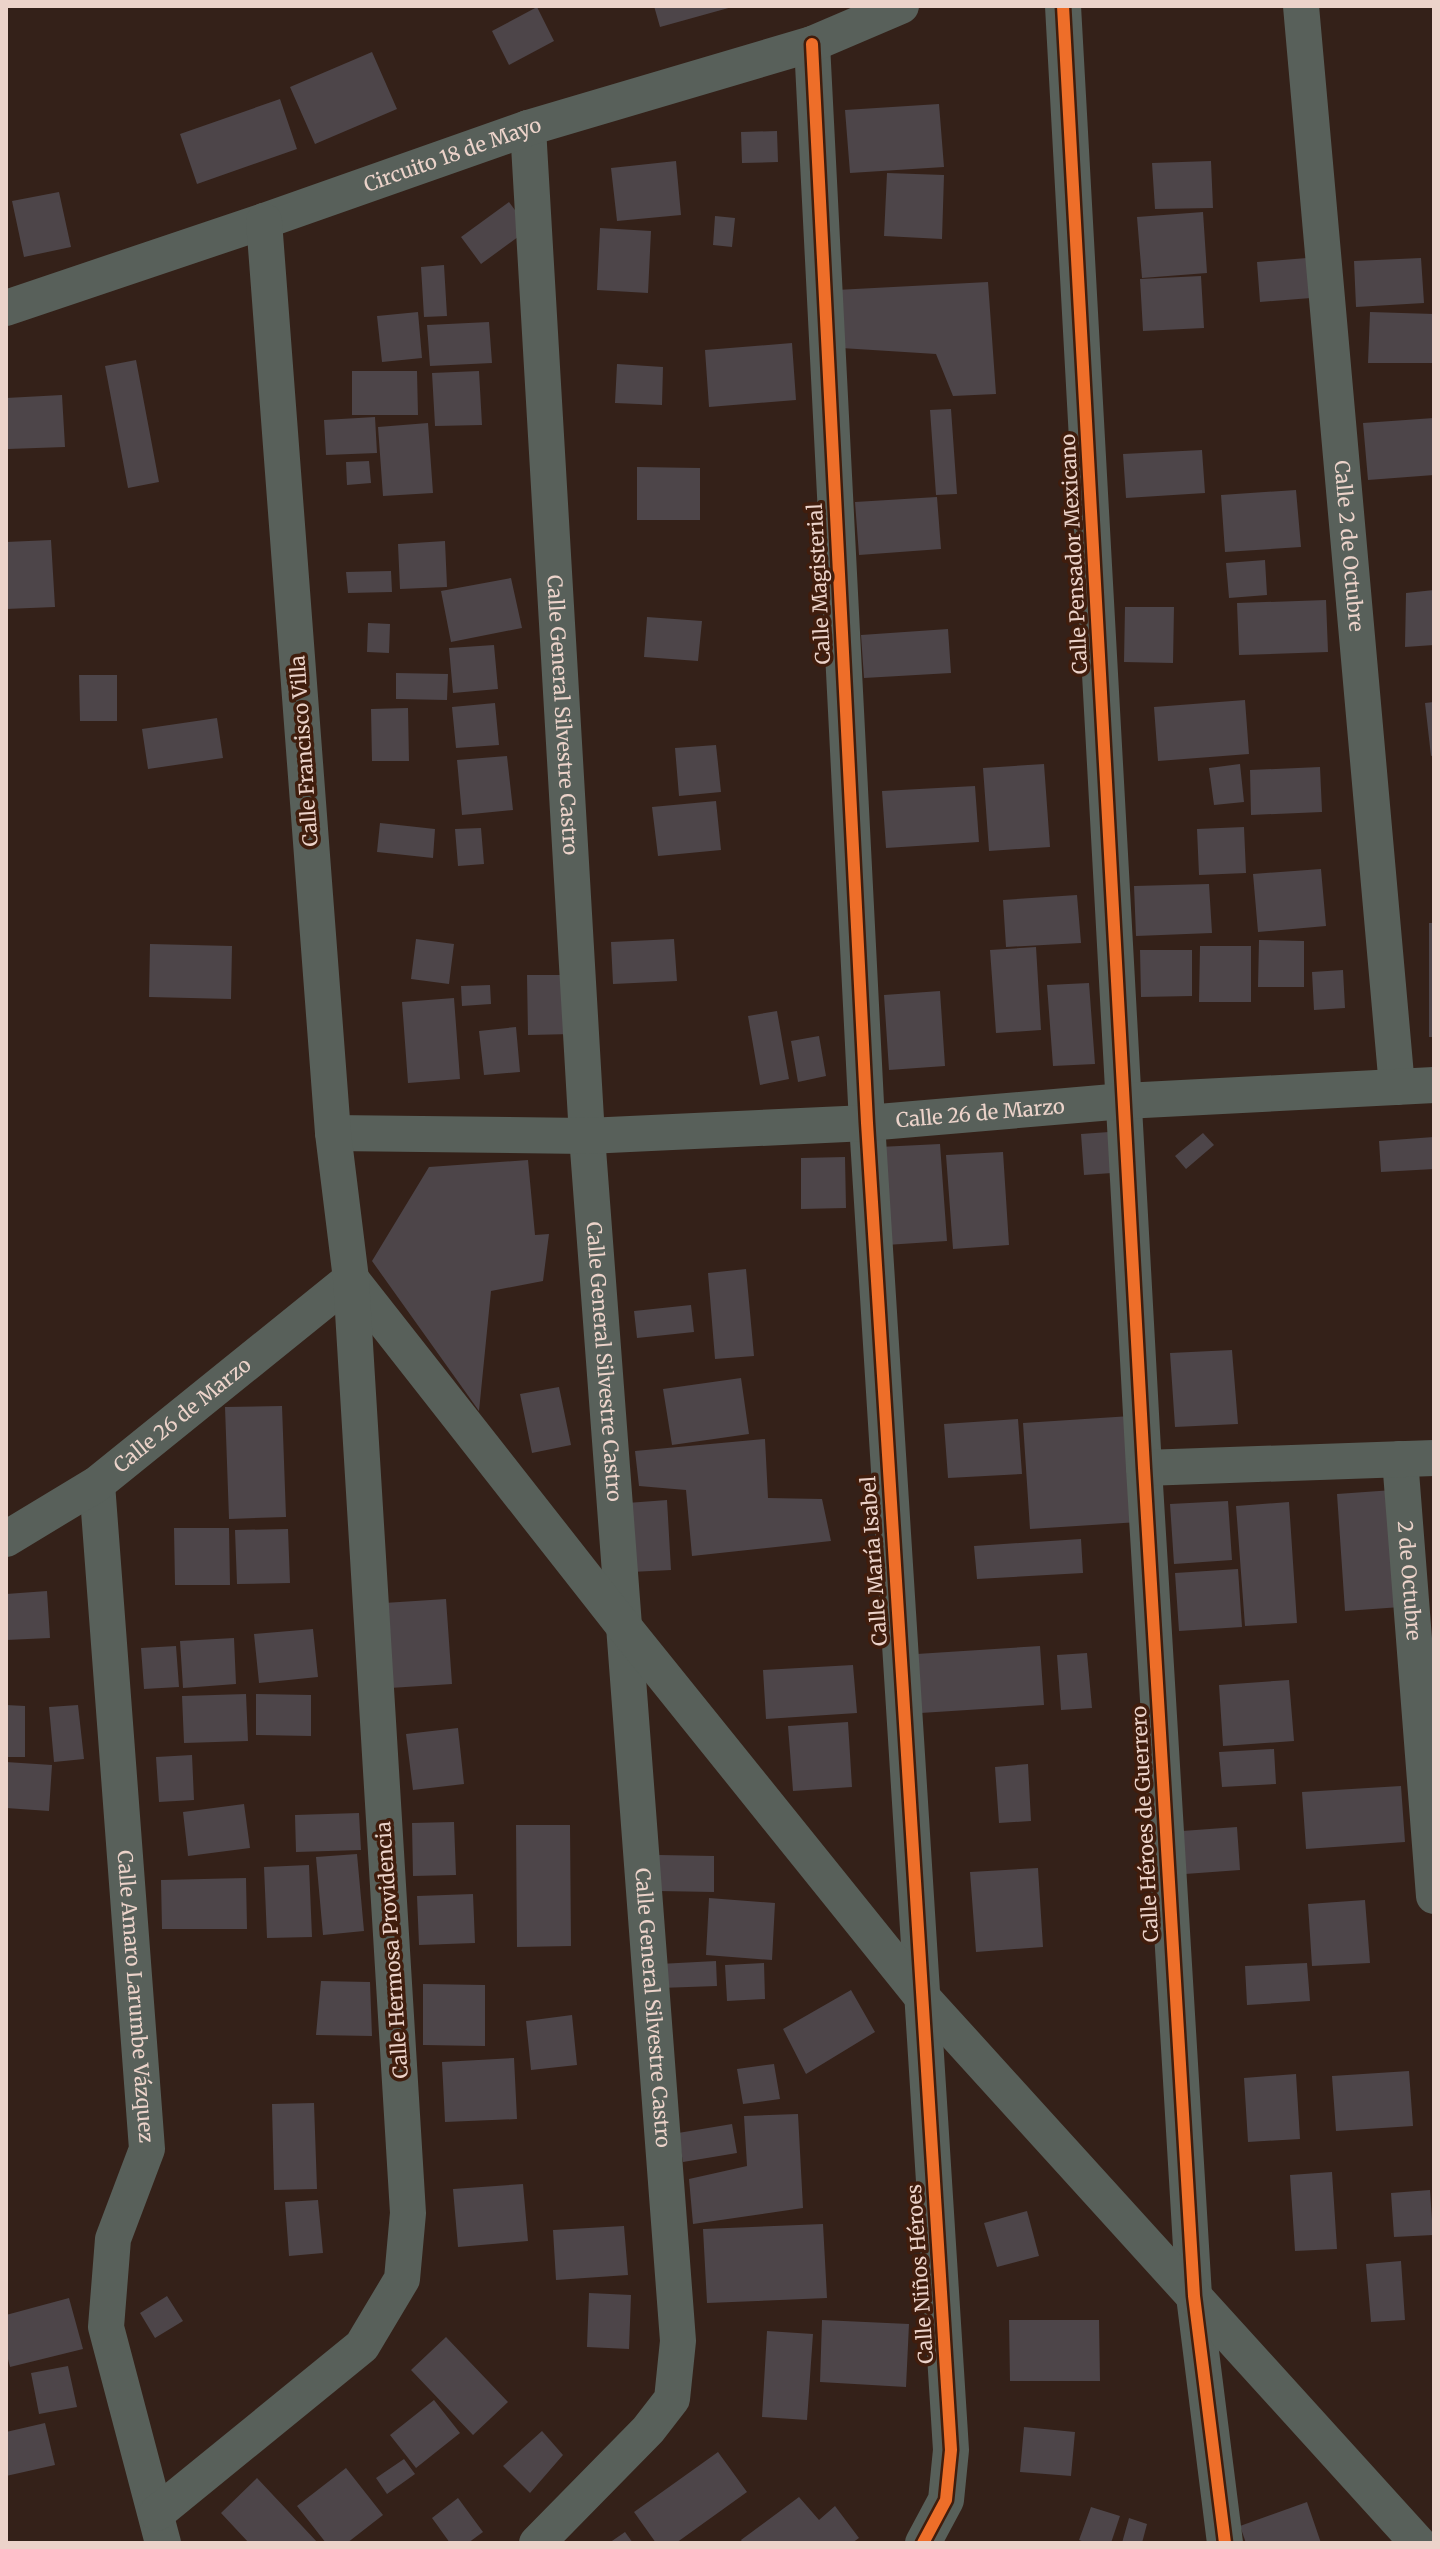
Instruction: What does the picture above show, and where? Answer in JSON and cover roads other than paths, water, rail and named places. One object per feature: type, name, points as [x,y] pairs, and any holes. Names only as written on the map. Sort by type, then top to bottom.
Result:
[{"type":"street","name":"Circuito 18 de Mayo","points":[[6,308],[528,128],[812,44],[901,6]]},
{"type":"street","name":"Calle Pensador Mexicano","points":[[1063,6],[1124,1101]]},
{"type":"street","name":"Calle 2 de Octubre","points":[[1301,6],[1397,1087]]},
{"type":"street","name":"Calle Magisterial","points":[[812,44],[867,1123]]},
{"type":"street","name":"Calle General Silvestre Castro","points":[[528,128],[587,1136],[678,2341],[672,2399],[648,2430],[537,2543]]},
{"type":"street","name":"Calle Francisco Villa","points":[[264,221],[333,1133],[351,1279]]},
{"type":"street","name":"Calle 26 de Marzo","points":[[333,1133],[587,1136],[867,1123],[1124,1101],[1434,1085]]},
{"type":"street","name":"Calle Héroes de Guerrero","points":[[1124,1101],[1194,2296],[1225,2543]]},
{"type":"street","name":"Calle María Isabel","points":[[867,1123],[922,1997]]},
{"type":"street","name":"Calle 26 de Marzo","points":[[6,1539],[97,1484],[351,1279]]},
{"type":"street","points":[[351,1279],[625,1628],[922,1997],[1418,2543]]},
{"type":"street","name":"Calle Hermosa Providencia","points":[[160,2528],[362,2346],[402,2279],[408,2213],[351,1279]]},
{"type":"street","points":[[1144,1468],[1417,1458]]},
{"type":"street","name":"2 de Octubre","points":[[1417,1458],[1434,1896]]},
{"type":"street","name":"Calle Amaro Larumbe Vázquez","points":[[97,1484],[147,2149],[113,2239],[106,2327],[160,2528]]},
{"type":"street","name":"Calle Niños Héroes","points":[[922,1997],[951,2450],[946,2500],[923,2543]]}]
